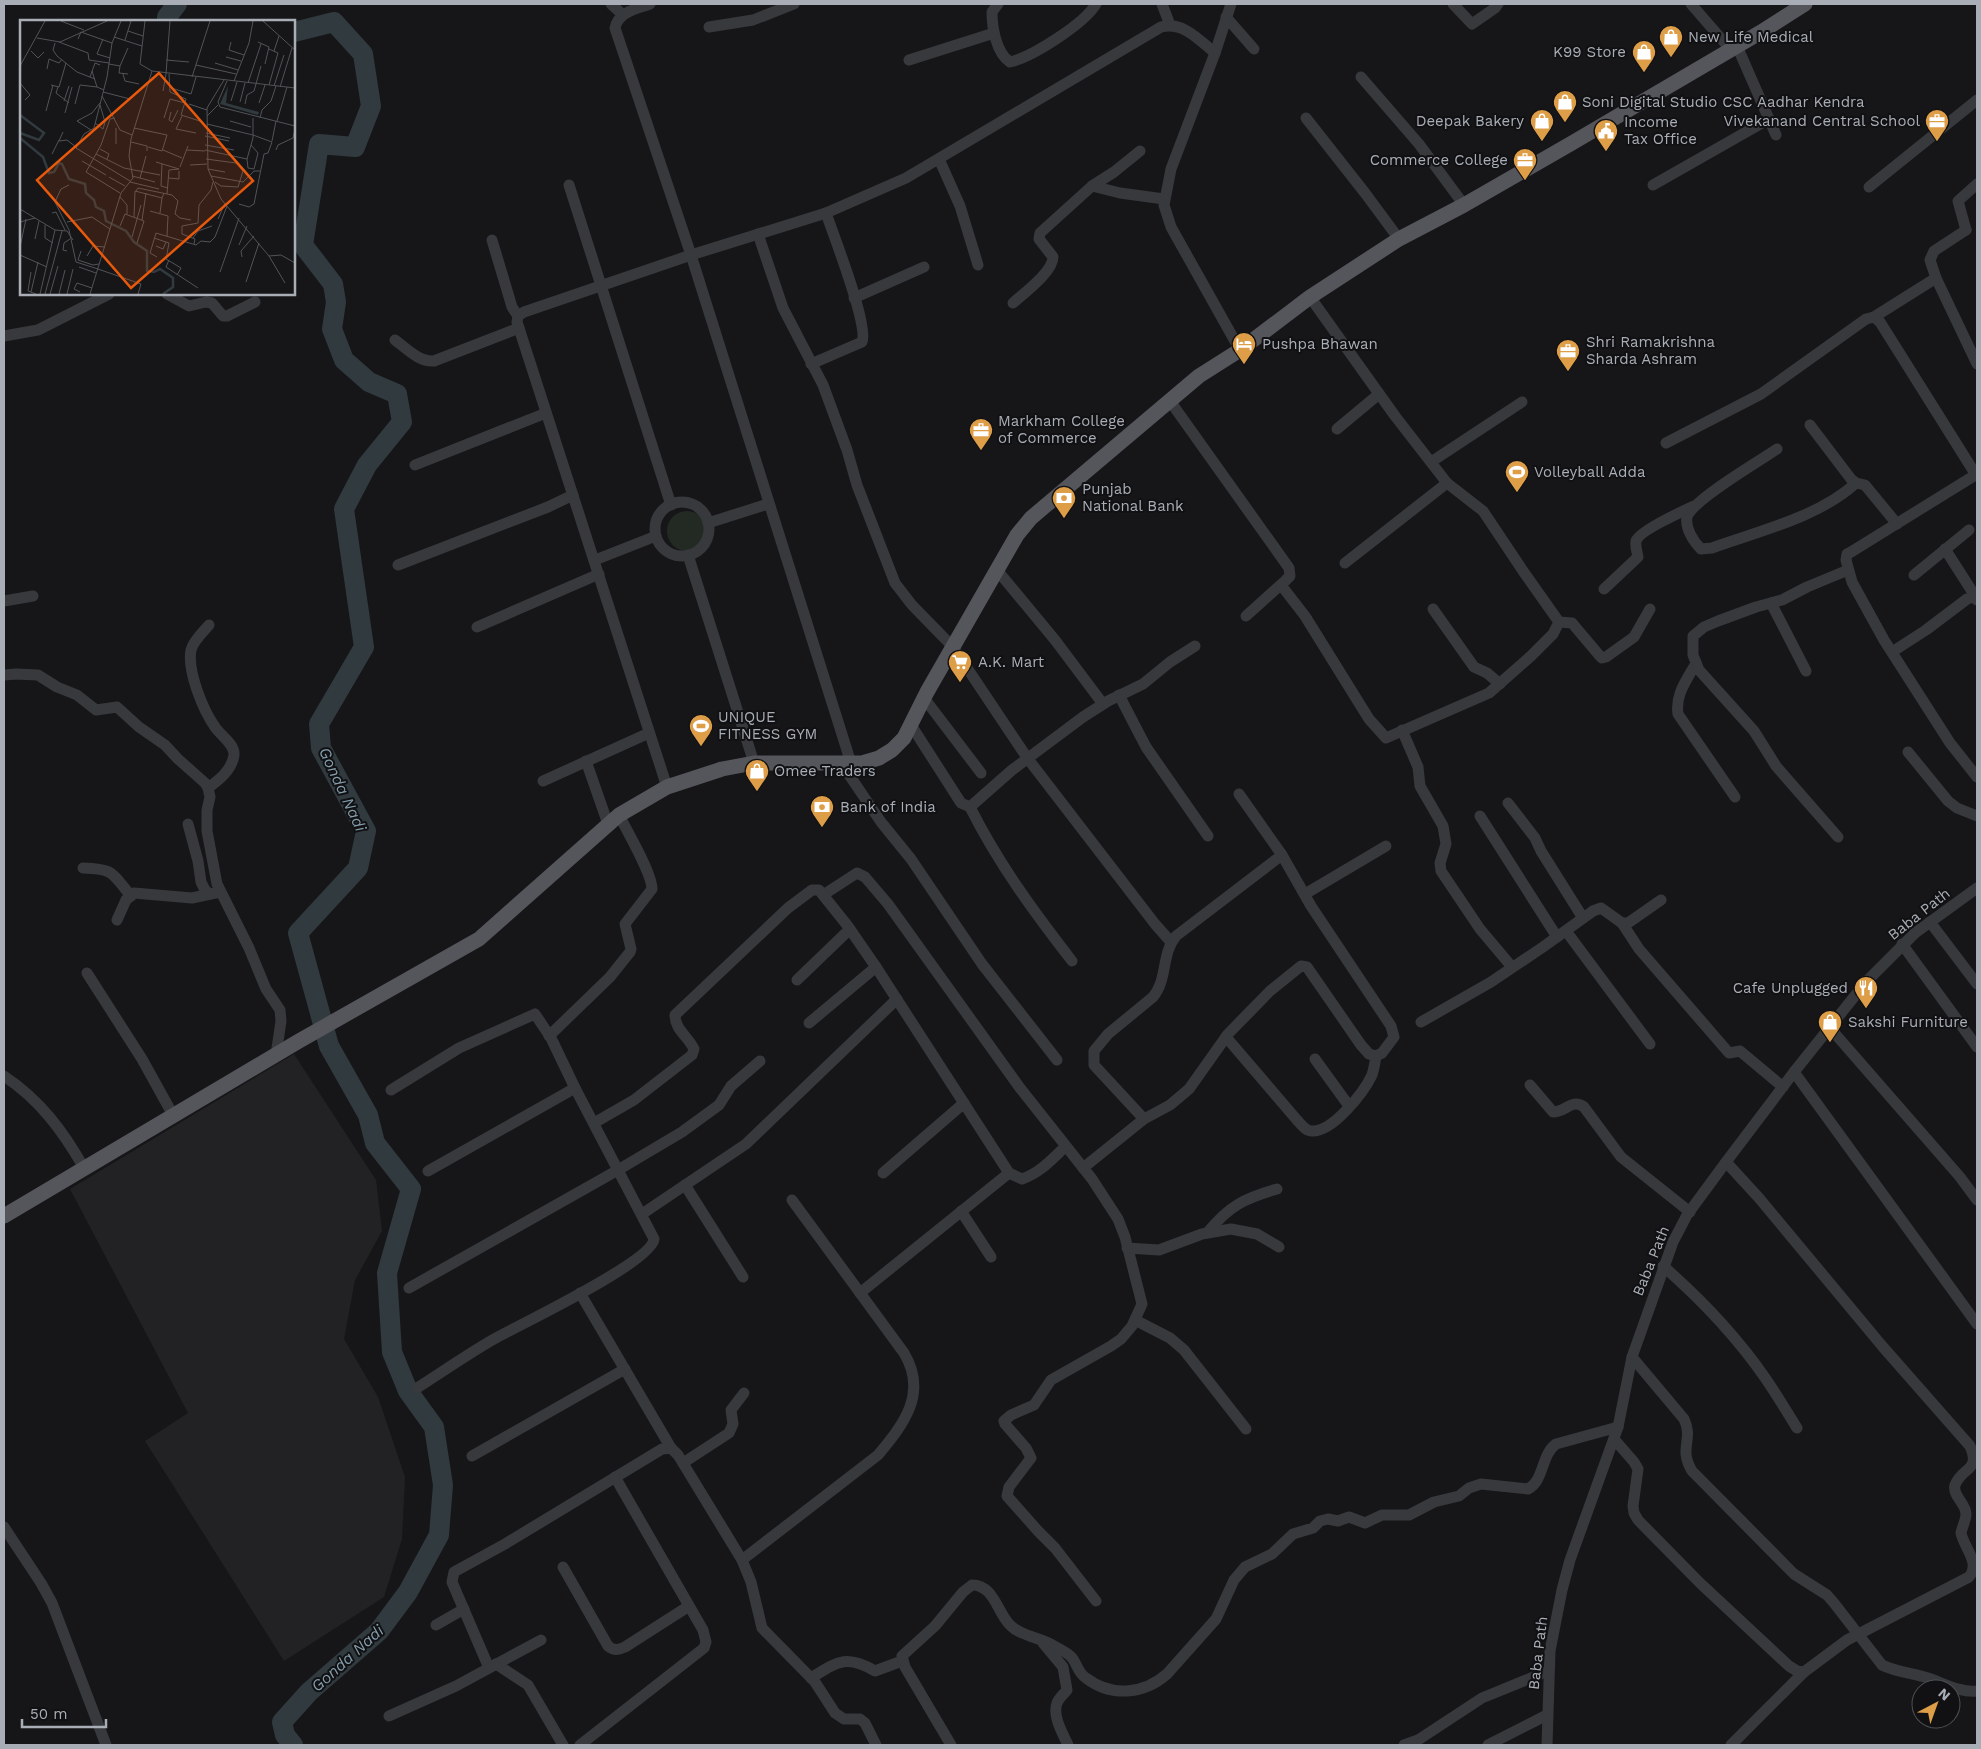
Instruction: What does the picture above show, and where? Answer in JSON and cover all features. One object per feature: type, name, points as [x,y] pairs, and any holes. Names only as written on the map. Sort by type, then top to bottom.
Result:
[{"type":"main road","points":[[4,1216],[299,1041],[479,939],[613,819],[667,787],[722,769],[754,763],[862,763],[892,750],[904,738],[924,698],[1017,535],[1032,518],[1199,376],[1240,350],[1310,297],[1399,239],[1464,205],[1734,48],[1799,5]]},
{"type":"street","points":[[611,4],[622,14]]},
{"type":"street","points":[[650,4],[622,14],[616,21],[614,28],[690,255],[846,763],[881,822],[911,859],[982,964],[1057,1060]]},
{"type":"street","points":[[709,27],[753,20],[794,4]]},
{"type":"street","points":[[998,4],[992,12],[994,33],[998,46],[1006,60],[1010,62],[1049,44],[1088,13],[1096,4]]},
{"type":"street","points":[[1162,4],[1170,25]]},
{"type":"street","points":[[1231,4],[1215,53],[1171,169],[1164,205],[1171,227],[1240,350]]},
{"type":"street","points":[[1453,4],[1474,24],[1498,4]]},
{"type":"street","points":[[1690,4],[1734,48],[1776,135]]},
{"type":"street","points":[[1226,17],[1254,49]]},
{"type":"street","points":[[518,316],[524,312],[690,255],[826,212],[906,178],[1161,27],[1170,25],[1186,30],[1215,53]]},
{"type":"street","points":[[909,60],[994,33]]},
{"type":"street","points":[[1360,77],[1418,144],[1464,205]]},
{"type":"street","points":[[1869,187],[1977,100]]},
{"type":"street","points":[[1306,118],[1366,193],[1399,239]]},
{"type":"street","points":[[1653,185],[1769,119]]},
{"type":"street","points":[[1013,303],[1048,271],[1052,263],[1053,257],[1039,238],[1040,233],[1092,186],[1114,172],[1140,151]]},
{"type":"street","points":[[939,159],[960,206],[978,265]]},
{"type":"street","points":[[1966,230],[1958,201],[1977,184]]},
{"type":"street","points":[[569,185],[671,504]]},
{"type":"street","points":[[1092,186],[1120,194],[1164,200]]},
{"type":"street","points":[[811,364],[862,342],[864,337],[864,330],[826,212]]},
{"type":"street","points":[[1966,230],[1977,234]]},
{"type":"street","points":[[1966,230],[1934,251],[1932,265],[1936,278],[1977,364]]},
{"type":"street","points":[[758,234],[783,308],[823,385],[857,485],[895,583],[912,605],[954,646],[1028,759],[1155,924],[1171,942]]},
{"type":"street","points":[[492,240],[512,307],[518,316],[517,322],[667,787]]},
{"type":"street","points":[[854,298],[924,267]]},
{"type":"street","points":[[1666,443],[1761,394],[1866,319],[1874,317],[1936,278]]},
{"type":"street","points":[[4,336],[38,330],[107,295]]},
{"type":"street","points":[[168,295],[189,306],[206,302],[212,303],[223,316],[227,316],[255,302]]},
{"type":"street","points":[[1310,297],[1379,394],[1447,483],[1483,511],[1559,622],[1572,623],[1602,658],[1634,637],[1650,609]]},
{"type":"street","points":[[1874,317],[1880,322],[1976,475],[1847,554],[1848,570],[1852,582],[1892,652],[1950,743],[1977,777]]},
{"type":"street","points":[[395,340],[420,358],[434,361],[519,328]]},
{"type":"street","points":[[1337,429],[1379,394]]},
{"type":"street","points":[[1170,401],[1289,568],[1290,576],[1246,616]]},
{"type":"street","points":[[1431,462],[1522,402]]},
{"type":"street","points":[[415,465],[546,413]]},
{"type":"street","points":[[1810,425],[1856,483],[1865,485],[1897,524]]},
{"type":"street","points":[[1604,589],[1638,557],[1635,544],[1639,536],[1666,519],[1696,505],[1777,449]]},
{"type":"street","points":[[1345,564],[1447,483]]},
{"type":"street","points":[[1696,505],[1688,516],[1687,524],[1698,546],[1705,550],[1798,517],[1845,493],[1856,483]]},
{"type":"street","points":[[398,565],[548,507],[573,495]]},
{"type":"street","points":[[686,502],[694,505],[705,515],[708,523],[709,531],[702,546],[688,555],[680,556],[665,550],[656,536],[656,521],[664,508],[671,504],[686,502]]},
{"type":"street","points":[[708,523],[768,504]]},
{"type":"street","points":[[1914,575],[1969,530]]},
{"type":"street","points":[[595,560],[656,536]]},
{"type":"street","points":[[1945,549],[1977,599]]},
{"type":"street","points":[[688,555],[754,763]]},
{"type":"street","points":[[997,570],[1055,640],[1104,704]]},
{"type":"street","points":[[1838,838],[1776,766],[1754,732],[1699,670],[1693,655],[1692,644],[1693,636],[1697,632],[1738,613],[1782,600],[1848,570]]},
{"type":"street","points":[[477,627],[599,574]]},
{"type":"street","points":[[1281,585],[1305,616],[1369,719],[1383,737],[1386,738],[1483,696],[1500,684],[1554,634],[1559,622]]},
{"type":"street","points":[[4,601],[33,596]]},
{"type":"street","points":[[1892,652],[1926,630],[1967,599],[1972,597],[1977,599]]},
{"type":"street","points":[[1771,603],[1806,671]]},
{"type":"street","points":[[1433,608],[1474,667],[1487,673],[1500,684]]},
{"type":"street","points":[[208,788],[228,770],[234,755],[230,744],[215,728],[206,710],[192,670],[191,650],[209,625]]},
{"type":"street","points":[[970,807],[1012,770],[1077,722],[1104,704],[1143,684],[1170,662],[1195,646]]},
{"type":"street","points":[[1696,663],[1678,695],[1678,714],[1735,797]]},
{"type":"street","points":[[4,675],[38,675],[57,687],[77,695],[96,710],[117,707],[146,733],[165,745],[208,788],[210,797],[206,810],[207,831],[215,893],[249,948],[266,989],[280,1010],[281,1021],[276,1055]]},
{"type":"street","points":[[1119,696],[1146,747],[1208,836]]},
{"type":"street","points":[[924,698],[981,773]]},
{"type":"street","points":[[910,725],[961,803],[970,807],[987,841],[1010,877],[1072,961]]},
{"type":"street","points":[[1402,730],[1418,767],[1420,786],[1443,826],[1446,844],[1440,863],[1441,872],[1480,929],[1512,967]]},
{"type":"street","points":[[543,781],[649,732]]},
{"type":"street","points":[[1908,752],[1948,801],[1957,808],[1969,811],[1977,816]]},
{"type":"street","points":[[550,1036],[610,977],[630,952],[626,924],[652,889],[648,873],[613,819],[586,761]]},
{"type":"street","points":[[1226,1037],[1306,1129],[1312,1131],[1328,1126],[1366,1087],[1373,1073],[1376,1056],[1393,1040],[1394,1031],[1341,953],[1282,855],[1239,794]]},
{"type":"street","points":[[1508,803],[1535,838],[1541,851],[1583,918]]},
{"type":"street","points":[[1480,816],[1562,934],[1650,1044]]},
{"type":"street","points":[[188,824],[205,890],[215,893]]},
{"type":"street","points":[[1305,894],[1386,846]]},
{"type":"street","points":[[1144,1119],[1094,1065],[1094,1051],[1108,1034],[1159,990],[1165,957],[1171,942],[1176,936],[1282,855]]},
{"type":"street","points":[[83,868],[110,871],[130,896]]},
{"type":"street","points":[[823,895],[857,873],[865,878],[888,904],[1020,1088],[1083,1168],[1118,1219],[1142,1304],[1135,1320],[1127,1333],[1111,1346],[1051,1380],[1034,1405],[1011,1415],[1004,1421],[1026,1448],[1031,1458],[1009,1487],[1007,1496],[1055,1548],[1096,1601]]},
{"type":"street","points":[[594,1123],[634,1100],[692,1055],[694,1049],[677,1027],[675,1015],[788,908],[812,890],[818,890],[850,929],[876,967],[1009,1173],[1022,1179],[1032,1176],[1040,1171],[1065,1147]]},
{"type":"street","name":"Baba Path","points":[[1547,1745],[1548,1671],[1554,1625],[1570,1560],[1618,1427],[1632,1357],[1673,1242],[1690,1212],[1726,1162],[1794,1072],[1866,982],[1902,944],[1930,922],[1976,892]]},
{"type":"street","points":[[117,920],[130,896],[134,894],[192,898],[215,893]]},
{"type":"street","points":[[1622,923],[1628,923],[1661,900]]},
{"type":"street","points":[[1421,1022],[1491,982],[1562,934],[1593,910],[1601,908],[1622,923],[1640,950],[1729,1053],[1740,1051],[1783,1087]]},
{"type":"street","points":[[1930,922],[1977,984]]},
{"type":"street","points":[[797,980],[850,929]]},
{"type":"street","points":[[1902,944],[1977,1047]]},
{"type":"street","points":[[1083,1168],[1144,1119],[1170,1105],[1189,1089],[1226,1037],[1270,991],[1297,968],[1304,965],[1317,980],[1361,1045],[1369,1054],[1376,1056]]},
{"type":"street","points":[[809,1023],[876,967]]},
{"type":"street","points":[[87,972],[142,1059],[173,1115]]},
{"type":"street","points":[[642,1214],[746,1144],[897,999]]},
{"type":"street","points":[[391,1090],[459,1048],[535,1014],[550,1036],[575,1088],[653,1234],[654,1243],[625,1268],[494,1339],[417,1388]]},
{"type":"street","points":[[1830,1028],[1960,1177],[1977,1200]]},
{"type":"street","points":[[1315,1059],[1349,1106]]},
{"type":"street","points":[[409,1288],[682,1132],[720,1105],[731,1086],[760,1061]]},
{"type":"street","points":[[1794,1072],[1977,1324]]},
{"type":"street","points":[[4,1076],[47,1112],[68,1140],[84,1168]]},
{"type":"street","points":[[1530,1086],[1553,1112],[1558,1112],[1574,1103],[1584,1107],[1621,1157],[1690,1212]]},
{"type":"street","points":[[428,1171],[575,1088]]},
{"type":"street","points":[[883,1173],[964,1102]]},
{"type":"street","points":[[1726,1162],[1759,1198],[1883,1347],[1970,1446],[1974,1453],[1974,1465],[1956,1483],[1955,1487],[1956,1493],[1965,1509],[1965,1520],[1960,1533],[1975,1566],[1973,1573],[1969,1577],[1858,1634],[1804,1672],[1731,1745]]},
{"type":"street","points":[[860,1292],[1009,1173]]},
{"type":"street","points":[[685,1185],[743,1277]]},
{"type":"street","points":[[1208,1232],[1227,1210],[1250,1198],[1277,1189]]},
{"type":"street","points":[[742,1560],[878,1455],[895,1434],[906,1416],[914,1386],[910,1363],[792,1200]]},
{"type":"street","points":[[961,1211],[991,1257]]},
{"type":"street","points":[[1127,1248],[1159,1250],[1208,1232],[1231,1229],[1257,1234],[1279,1247]]},
{"type":"street","points":[[1663,1266],[1708,1306],[1738,1342],[1767,1380],[1797,1428]]},
{"type":"street","points":[[580,1293],[671,1448],[675,1450],[742,1560],[751,1582],[762,1628],[811,1678],[822,1691],[835,1713],[844,1719],[860,1719],[876,1745]]},
{"type":"street","points":[[1135,1320],[1170,1338],[1184,1350],[1246,1429]]},
{"type":"street","points":[[1632,1357],[1688,1426],[1685,1454],[1687,1463],[1692,1471],[1794,1574],[1827,1595],[1834,1602],[1877,1659],[1890,1669],[1964,1690],[1977,1691]]},
{"type":"street","points":[[472,1456],[625,1369]]},
{"type":"street","points":[[683,1463],[729,1433],[733,1424],[731,1410],[744,1393]]},
{"type":"street","points":[[951,1745],[902,1661],[902,1656],[935,1626],[963,1592],[972,1585],[981,1586],[987,1591],[1008,1623],[1015,1629],[1022,1634],[1041,1639],[1070,1656],[1083,1676],[1099,1686],[1131,1691],[1142,1690],[1167,1674],[1216,1619],[1239,1573],[1245,1567],[1272,1554],[1293,1534],[1313,1528],[1324,1519],[1338,1521],[1349,1517],[1365,1523],[1382,1515],[1406,1516],[1434,1502],[1459,1496],[1469,1488],[1481,1484],[1528,1489],[1535,1482],[1549,1450],[1556,1444],[1618,1427]]},
{"type":"street","points":[[1614,1439],[1638,1469],[1633,1506],[1634,1513],[1644,1528],[1789,1666],[1797,1671],[1804,1672]]},
{"type":"street","points":[[563,1745],[528,1685],[493,1666],[452,1582],[454,1572],[505,1544],[662,1449],[671,1448]]},
{"type":"street","points":[[580,1745],[704,1648],[706,1637],[615,1477]]},
{"type":"street","points":[[4,1527],[52,1603],[106,1745]]},
{"type":"street","points":[[563,1566],[608,1646],[612,1649],[617,1650],[625,1647],[689,1606]]},
{"type":"street","points":[[436,1625],[464,1609]]},
{"type":"street","points":[[1041,1639],[1064,1670],[1066,1690],[1057,1703],[1056,1710],[1068,1745]]},
{"type":"street","points":[[389,1716],[456,1686],[540,1640]]},
{"type":"street","points":[[811,1678],[843,1660],[865,1665],[875,1671],[902,1661]]},
{"type":"street","points":[[1404,1745],[1418,1740],[1482,1698],[1548,1671]]},
{"type":"street","points":[[1488,1745],[1547,1715]]},
{"type":"shaded area","points":[[683,511],[691,511],[698,514],[704,520],[707,531],[704,542],[698,548],[691,551],[683,551],[676,548],[670,542],[667,535],[667,527],[670,520],[676,514]]},
{"type":"shaded area","points":[[294,1054],[376,1180],[382,1231],[355,1280],[344,1339],[378,1397],[405,1477],[402,1539],[384,1597],[284,1661],[145,1441],[188,1413],[70,1189]]},
{"type":"waterway","name":"Gonda Nadi","points":[[167,20],[167,17],[177,4]]},
{"type":"waterway","name":"Gonda Nadi","points":[[293,1745],[285,1735],[282,1722],[309,1692],[379,1631],[408,1592],[439,1535],[443,1485],[434,1427],[408,1391],[392,1352],[387,1273],[411,1189],[375,1143],[368,1115],[329,1046],[298,933],[358,868],[366,831],[321,748],[319,724],[364,647],[344,509],[367,465],[402,422],[397,394],[369,382],[344,360],[332,329],[336,302],[333,284],[303,245],[319,144],[355,147],[371,106],[363,54],[334,22],[295,32]]},
{"type":"place","name":"New Life Medical","points":[[1671,58]]},
{"type":"place","name":"K99 Store","points":[[1644,73]]},
{"type":"place","name":"Soni Digital Studio CSC Aadhar Kendra","points":[[1565,123]]},
{"type":"place","name":"Deepak Bakery","points":[[1542,142]]},
{"type":"place","name":"Vivekanand Central School","points":[[1937,142]]},
{"type":"place","name":"Income Tax Office","points":[[1606,152]]},
{"type":"place","name":"Commerce College","points":[[1525,181]]},
{"type":"place","name":"Pushpa Bhawan","points":[[1244,365]]},
{"type":"place","name":"Shri Ramakrishna Sharda Ashram","points":[[1568,372]]},
{"type":"place","name":"Markham College of Commerce","points":[[981,451]]},
{"type":"place","name":"Volleyball Adda","points":[[1517,493]]},
{"type":"place","name":"Punjab National Bank","points":[[1064,519]]},
{"type":"place","name":"A.K. Mart","points":[[960,683]]},
{"type":"place","name":"UNIQUE FITNESS GYM","points":[[701,747]]},
{"type":"place","name":"Omee Traders","points":[[757,792]]},
{"type":"place","name":"Bank of India","points":[[822,828]]},
{"type":"place","name":"Cafe Unplugged","points":[[1866,1009]]},
{"type":"place","name":"Sakshi Furniture","points":[[1830,1043]]}]
